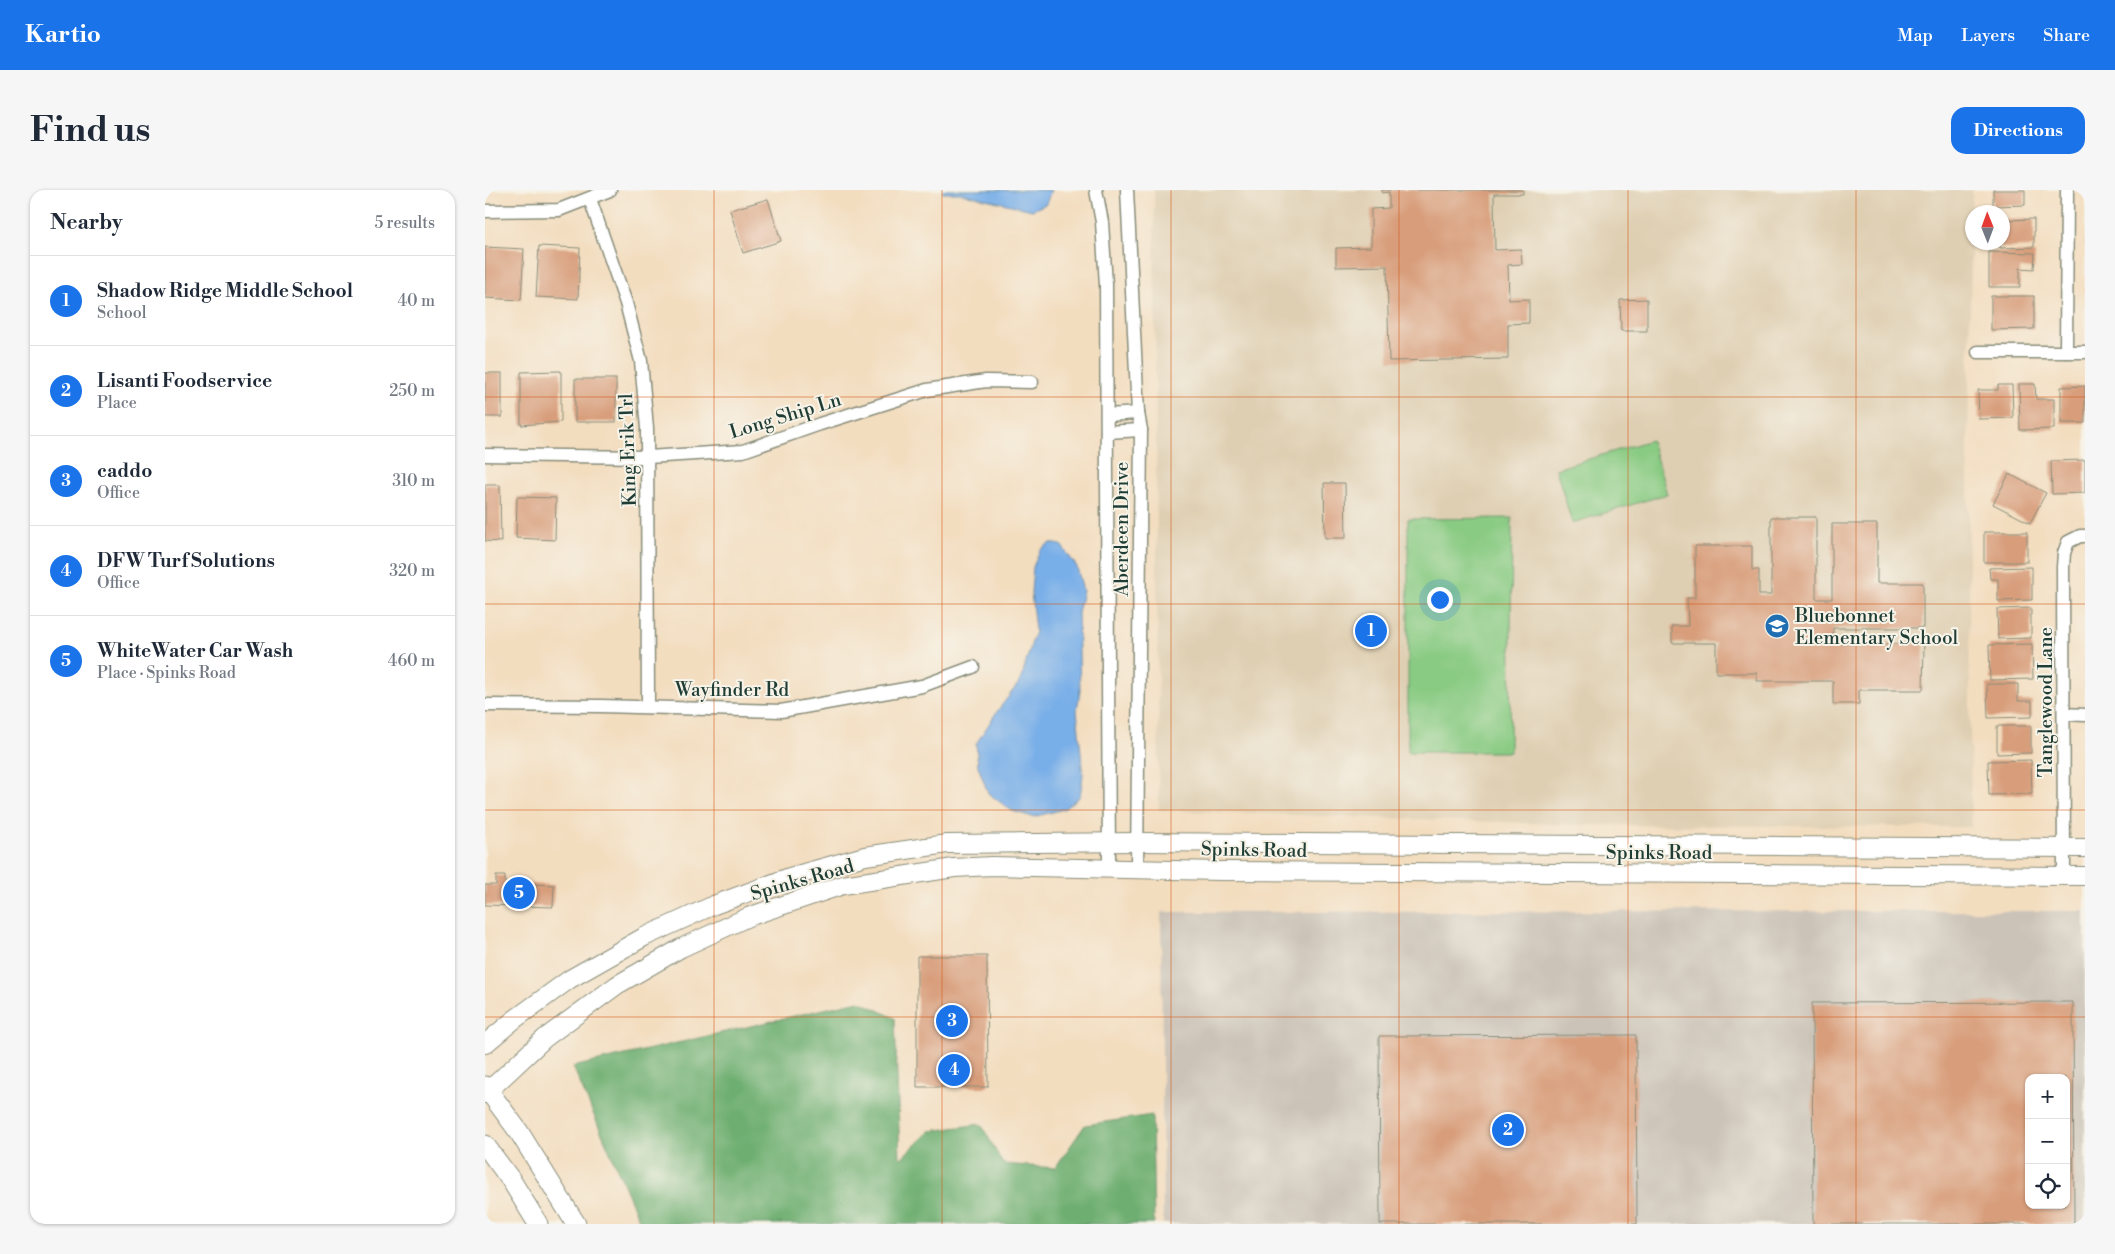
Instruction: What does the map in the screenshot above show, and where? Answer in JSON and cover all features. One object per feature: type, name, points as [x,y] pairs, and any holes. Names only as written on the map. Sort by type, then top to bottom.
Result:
[{"type":"main road","name":"Spinks Road","points":[[485,1044],[515,1019],[570,979],[643,938],[738,895],[790,877],[865,856],[947,844],[1137,842],[2085,848]]},
{"type":"main road","points":[[1575,873],[1576,845]]},
{"type":"main road","points":[[1816,846],[1816,874]]},
{"type":"main road","name":"Spinks Road","points":[[487,1090],[545,1038],[617,986],[681,948],[748,917],[843,886],[954,868],[992,866],[1137,869],[2085,876]]},
{"type":"main road","points":[[738,895],[748,917]]},
{"type":"main road","points":[[487,1090],[519,1132],[576,1224]]},
{"type":"main road","points":[[485,1144],[511,1180],[538,1224]]},
{"type":"street","points":[[485,211],[559,210],[610,190]]},
{"type":"street","name":"Aberdeen Drive","points":[[1096,190],[1102,222],[1106,284],[1109,868]]},
{"type":"street","name":"Aberdeen Drive","points":[[1127,190],[1138,413],[1141,430],[1137,869]]},
{"type":"street","points":[[2066,352],[2067,190]]},
{"type":"street","name":"King Erik Trl","points":[[590,199],[626,304],[641,361],[648,457],[648,707]]},
{"type":"street","points":[[1978,352],[2085,352]]},
{"type":"street","name":"Long Ship Ln","points":[[485,455],[648,457],[743,451],[927,390],[986,382],[1032,382]]},
{"type":"street","points":[[1107,415],[1138,413]]},
{"type":"street","points":[[1107,432],[1141,430]]},
{"type":"street","name":"Tanglewood Lane","points":[[2064,876],[2064,553],[2068,542],[2083,536]]},
{"type":"street","name":"Wayfinder Rd","points":[[485,705],[781,711],[922,686],[973,667]]},
{"type":"street","points":[[2063,714],[2085,715]]},
{"type":"shaded area","points":[[1154,190],[1972,190],[1972,205],[1965,205],[1965,250],[1971,250],[1968,451],[1971,827],[1582,825],[1159,810]]},
{"type":"shaded area","points":[[2085,911],[2085,1224],[1163,1224],[1161,912]]},
{"type":"green space","points":[[1651,440],[1667,494],[1572,523],[1556,469]]},
{"type":"green space","points":[[1512,518],[1510,752],[1408,752],[1408,519]]},
{"type":"green space","points":[[859,1001],[895,1018],[900,1159],[930,1131],[981,1124],[1003,1164],[1055,1168],[1085,1125],[1152,1115],[1154,1224],[641,1224],[573,1067]]},
{"type":"water","points":[[942,190],[1051,190],[1046,204],[1032,210],[960,193],[943,193]]},
{"type":"water","points":[[1050,543],[1061,545],[1077,567],[1083,591],[1078,613],[1080,691],[1077,710],[1083,775],[1080,796],[1064,809],[1033,817],[1012,811],[988,793],[978,766],[976,744],[1021,680],[1035,631],[1031,592],[1033,567],[1040,550]]},
{"type":"building","points":[[1382,190],[1523,190],[1523,194],[1494,194],[1495,250],[1521,249],[1522,264],[1508,265],[1509,300],[1529,299],[1529,323],[1508,324],[1508,359],[1389,361],[1387,266],[1336,267],[1336,248],[1371,247],[1371,209],[1389,208],[1389,192],[1382,193]]},
{"type":"building","points":[[1993,190],[2025,190],[2025,205],[1993,205]]},
{"type":"building","points":[[768,199],[781,241],[743,253],[730,210]]},
{"type":"building","points":[[2034,219],[2034,247],[2010,248],[2010,220]]},
{"type":"building","points":[[539,246],[580,248],[578,299],[536,297]]},
{"type":"building","points":[[485,247],[524,249],[521,300],[485,298]]},
{"type":"building","points":[[1989,252],[2035,253],[2034,269],[2020,268],[2020,287],[1989,287]]},
{"type":"building","points":[[1991,296],[2034,296],[2034,329],[1991,330]]},
{"type":"building","points":[[1647,299],[1647,331],[1621,331],[1620,300]]},
{"type":"building","points":[[561,371],[561,422],[521,425],[521,372]]},
{"type":"building","points":[[485,373],[502,373],[502,417],[485,417]]},
{"type":"building","points":[[575,379],[616,379],[616,422],[575,422]]},
{"type":"building","points":[[2019,384],[2035,384],[2036,399],[2054,399],[2054,429],[2020,430]]},
{"type":"building","points":[[1998,385],[2012,385],[2013,418],[1979,419],[1978,390],[1998,390]]},
{"type":"building","points":[[2085,386],[2085,423],[2061,423],[2061,387]]},
{"type":"building","points":[[2085,460],[2085,493],[2052,494],[2051,461]]},
{"type":"building","points":[[2009,474],[2046,493],[2030,523],[1993,504]]},
{"type":"building","points":[[1324,483],[1345,483],[1346,538],[1325,538]]},
{"type":"building","points":[[485,485],[500,485],[501,542],[485,541]]},
{"type":"building","points":[[517,497],[556,498],[555,540],[516,538]]},
{"type":"building","name":"Bluebonnet Elementary School","points":[[1771,517],[1816,517],[1816,599],[1832,599],[1832,524],[1877,524],[1877,583],[1923,583],[1923,628],[1833,628],[1833,644],[1924,644],[1923,690],[1859,690],[1859,704],[1833,704],[1833,681],[1757,681],[1757,673],[1716,673],[1716,643],[1672,643],[1672,626],[1688,626],[1687,598],[1695,598],[1695,546],[1752,546],[1752,570],[1759,570],[1759,595],[1771,595]]},
{"type":"building","points":[[1984,532],[2027,532],[2027,562],[1984,562]]},
{"type":"building","points":[[2032,567],[2032,600],[1998,601],[1998,579],[1990,579],[1989,568]]},
{"type":"building","points":[[2031,608],[2031,638],[1998,639],[1997,609]]},
{"type":"building","points":[[2032,644],[2033,679],[1990,680],[1989,645]]},
{"type":"building","points":[[1987,684],[2018,684],[2018,701],[2032,701],[2032,717],[1988,718]]},
{"type":"building","points":[[1997,726],[2031,726],[2031,753],[1997,754]]},
{"type":"building","points":[[2031,760],[2032,794],[1989,795],[1988,761]]},
{"type":"building","points":[[496,876],[505,876],[505,883],[554,885],[553,907],[485,905],[485,885],[496,885]]},
{"type":"building","points":[[917,956],[987,956],[988,1087],[917,1087]]},
{"type":"building","points":[[2073,1002],[2074,1224],[1813,1224],[1812,1003]]},
{"type":"building","points":[[1636,1035],[1637,1224],[1380,1224],[1379,1036]]},
{"type":"place","name":"Bluebonnet Elementary School","points":[[1777,626]]},
{"type":"place","name":"Shadow Ridge Middle School","points":[[1371,631]]},
{"type":"place","name":"WhiteWater Car Wash","points":[[519,893]]},
{"type":"place","name":"caddo","points":[[952,1021]]},
{"type":"place","name":"DFW Turf Solutions","points":[[954,1070]]},
{"type":"place","name":"Lisanti Foodservice","points":[[1508,1130]]}]
